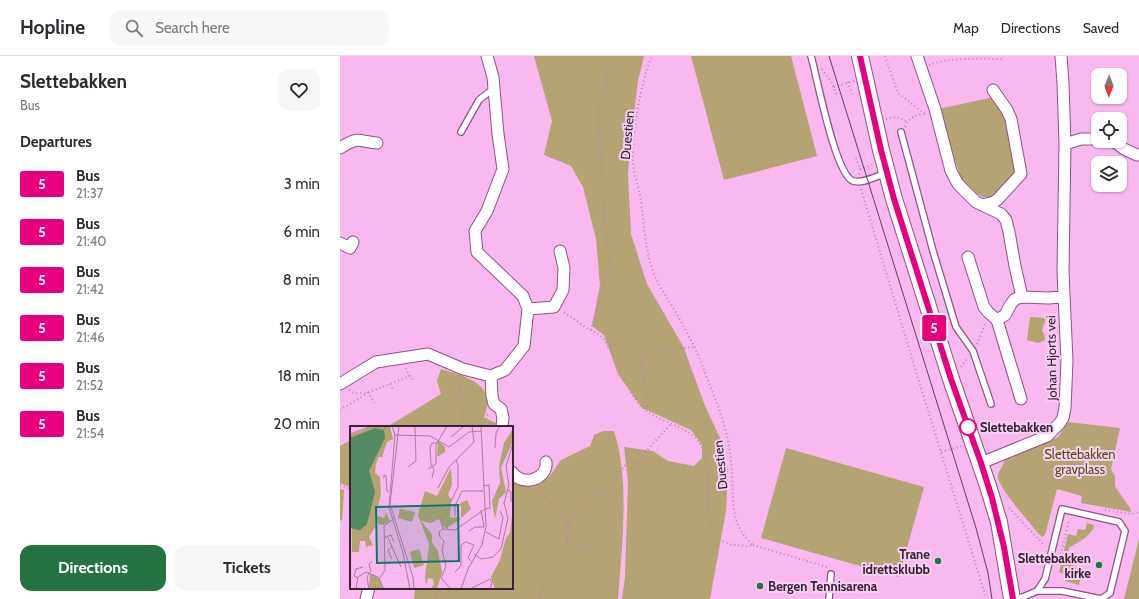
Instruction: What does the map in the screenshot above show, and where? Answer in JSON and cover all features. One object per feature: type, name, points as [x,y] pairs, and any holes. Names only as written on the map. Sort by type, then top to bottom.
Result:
[{"type":"main road","points":[[860,56],[882,168],[951,379],[981,463],[999,522],[1014,599]]},
{"type":"street","points":[[341,383],[376,362],[428,354],[463,369],[492,376],[505,370],[524,346],[528,309],[523,296],[477,252],[475,231],[487,210],[503,169],[493,77],[487,56]]},
{"type":"street","points":[[917,56],[935,109],[951,171],[958,184],[976,202],[1002,214],[1006,220],[1022,297],[1015,299],[1005,315],[997,320]]},
{"type":"street","name":"Johan Hjorts vei","points":[[981,463],[1047,436],[1063,418],[1065,408],[1067,375],[1063,297],[1065,144],[1061,56]]},
{"type":"street","points":[[982,205],[989,204],[998,199],[1021,174],[1011,119],[1007,110],[993,90]]},
{"type":"street","points":[[340,148],[353,140],[359,139],[377,143]]},
{"type":"street","points":[[1065,144],[1081,139],[1091,139]]},
{"type":"street","points":[[1123,148],[1137,154]]},
{"type":"street","points":[[340,243],[350,248],[353,242]]},
{"type":"street","points":[[528,309],[554,307],[563,290],[564,268],[560,251]]},
{"type":"street","points":[[968,257],[984,307],[997,320],[1021,399]]},
{"type":"street","name":"Johan Hjorts vei","points":[[1022,297],[1063,297]]},
{"type":"street","points":[[492,376],[492,396],[494,404],[500,409],[503,418],[502,426]]},
{"type":"street","points":[[513,473],[518,478],[525,480],[539,477],[546,469],[546,462]]},
{"type":"street","points":[[366,599],[369,589]]},
{"type":"lane","points":[[811,57],[822,106],[840,163],[847,176],[854,181],[859,182],[882,168]]},
{"type":"lane","points":[[461,132],[479,100],[494,88]]},
{"type":"lane","points":[[902,132],[933,251],[956,327],[973,351],[991,404]]},
{"type":"lane","points":[[1014,599],[1037,591],[1062,592],[1101,599],[1110,593],[1125,531],[1119,522],[1062,509],[1045,579],[1037,591]]},
{"type":"lane","points":[[829,599],[830,574]]},
{"type":"path","points":[[591,330],[610,262],[604,218],[598,105],[606,91],[609,56]]},
{"type":"path","name":"Duestien","points":[[554,307],[568,314],[597,333],[604,340],[634,396],[643,408],[654,416],[695,437],[703,449],[708,469],[710,521],[714,535],[719,540],[727,543],[748,546],[753,545],[739,526],[734,511],[731,457],[727,435],[706,373],[694,346],[658,283],[653,272],[648,252],[641,200],[633,168],[633,146],[645,74],[652,56]]},
{"type":"path","points":[[885,56],[898,93],[926,114],[916,115],[908,120],[902,132]]},
{"type":"path","points":[[811,57],[819,63],[834,87],[837,97]]},
{"type":"path","points":[[920,68],[935,62],[1002,59]]},
{"type":"path","points":[[834,87],[849,82],[852,94]]},
{"type":"path","points":[[882,117],[886,120],[893,117],[900,118],[907,122]]},
{"type":"path","points":[[856,158],[860,169],[859,182],[984,591],[985,599]]},
{"type":"path","points":[[860,169],[882,168]]},
{"type":"path","points":[[643,408],[648,405],[640,357],[662,350],[694,346]]},
{"type":"path","points":[[463,369],[460,393],[464,426]]},
{"type":"path","points":[[407,372],[413,380]]},
{"type":"path","points":[[340,410],[369,392],[409,376]]},
{"type":"path","points":[[341,383],[351,392],[369,392]]},
{"type":"path","points":[[390,384],[394,391]]},
{"type":"path","points":[[369,392],[374,403]]},
{"type":"path","points":[[441,426],[460,393]]},
{"type":"path","points":[[484,426],[488,412],[494,404]]},
{"type":"path","points":[[568,527],[577,510],[586,498],[609,491],[620,472],[630,459],[639,464],[648,449],[672,424]]},
{"type":"path","points":[[941,452],[964,445]]},
{"type":"path","points":[[340,485],[350,489]]},
{"type":"path","points":[[513,505],[526,493],[536,491],[542,493],[568,527],[569,532],[567,540],[543,588],[540,599]]},
{"type":"path","points":[[1009,508],[1037,538],[1052,551]]},
{"type":"path","points":[[1059,563],[1070,510]]},
{"type":"path","points":[[1131,514],[1139,512]]},
{"type":"path","points":[[567,540],[580,548],[588,546],[594,550],[602,550]]},
{"type":"path","points":[[753,545],[830,568],[830,574]]},
{"type":"path","points":[[1125,599],[1130,580],[1139,568]]},
{"type":"path","points":[[435,599],[441,589]]},
{"type":"green space","points":[[534,56],[644,56],[638,81],[628,174],[631,234],[647,284],[684,348],[705,406],[721,440],[728,470],[726,511],[710,599],[622,599],[625,577],[628,482],[624,447],[653,451],[668,461],[694,466],[702,458],[702,445],[691,430],[642,408],[618,374],[604,335],[592,326],[600,285],[596,239],[583,187],[571,166],[544,155],[552,121]]},
{"type":"green space","points":[[691,56],[791,56],[817,156],[724,180]]},
{"type":"green space","points":[[999,96],[1017,173],[993,197],[982,197],[963,184],[938,109]]},
{"type":"green space","points":[[1030,317],[1046,318],[1042,331],[1045,340],[1038,343],[1027,340]]},
{"type":"green space","points":[[441,369],[476,382],[489,400],[484,418],[499,424],[499,426],[389,426],[441,394],[437,381]]},
{"type":"green space","name":"Slettebakken gravplass","points":[[1068,422],[1120,428],[1111,469],[1115,476],[1116,488],[1130,508],[1131,512],[1081,503],[1082,496],[1057,489],[1045,535],[1042,537],[1008,496],[999,481],[998,474],[1004,461],[1058,437]]},
{"type":"green space","points":[[603,431],[614,431],[619,450],[622,471],[624,514],[618,599],[414,599],[415,589],[513,589],[513,477],[543,479],[549,477],[561,460],[590,446],[594,435]]},
{"type":"green space","points":[[350,441],[350,487],[340,483],[340,446]]},
{"type":"green space","points":[[786,448],[924,487],[899,577],[761,538]]},
{"type":"green space","points":[[340,489],[344,490],[342,521],[340,520]]},
{"type":"green space","points":[[1087,523],[1094,525],[1091,532],[1069,548],[1068,551],[1072,562],[1081,576],[1079,585],[1065,581],[1067,574],[1059,572],[1068,534],[1076,536],[1078,529],[1085,530]]},
{"type":"green space","points":[[1139,539],[1139,599],[1124,599]]},
{"type":"tram line","points":[[829,56],[976,528],[988,573],[992,599]]},
{"type":"bus line","name":"5","points":[[860,56],[881,150],[894,199],[924,298],[981,463],[999,522],[1013,599]]},
{"type":"place","name":"Slettebakken","points":[[968,427]]},
{"type":"place","name":"Trane idrettsklubb","points":[[938,561]]},
{"type":"place","name":"Slettebakken kirke","points":[[1099,565]]},
{"type":"place","name":"Bergen Tennisarena","points":[[760,586]]}]
